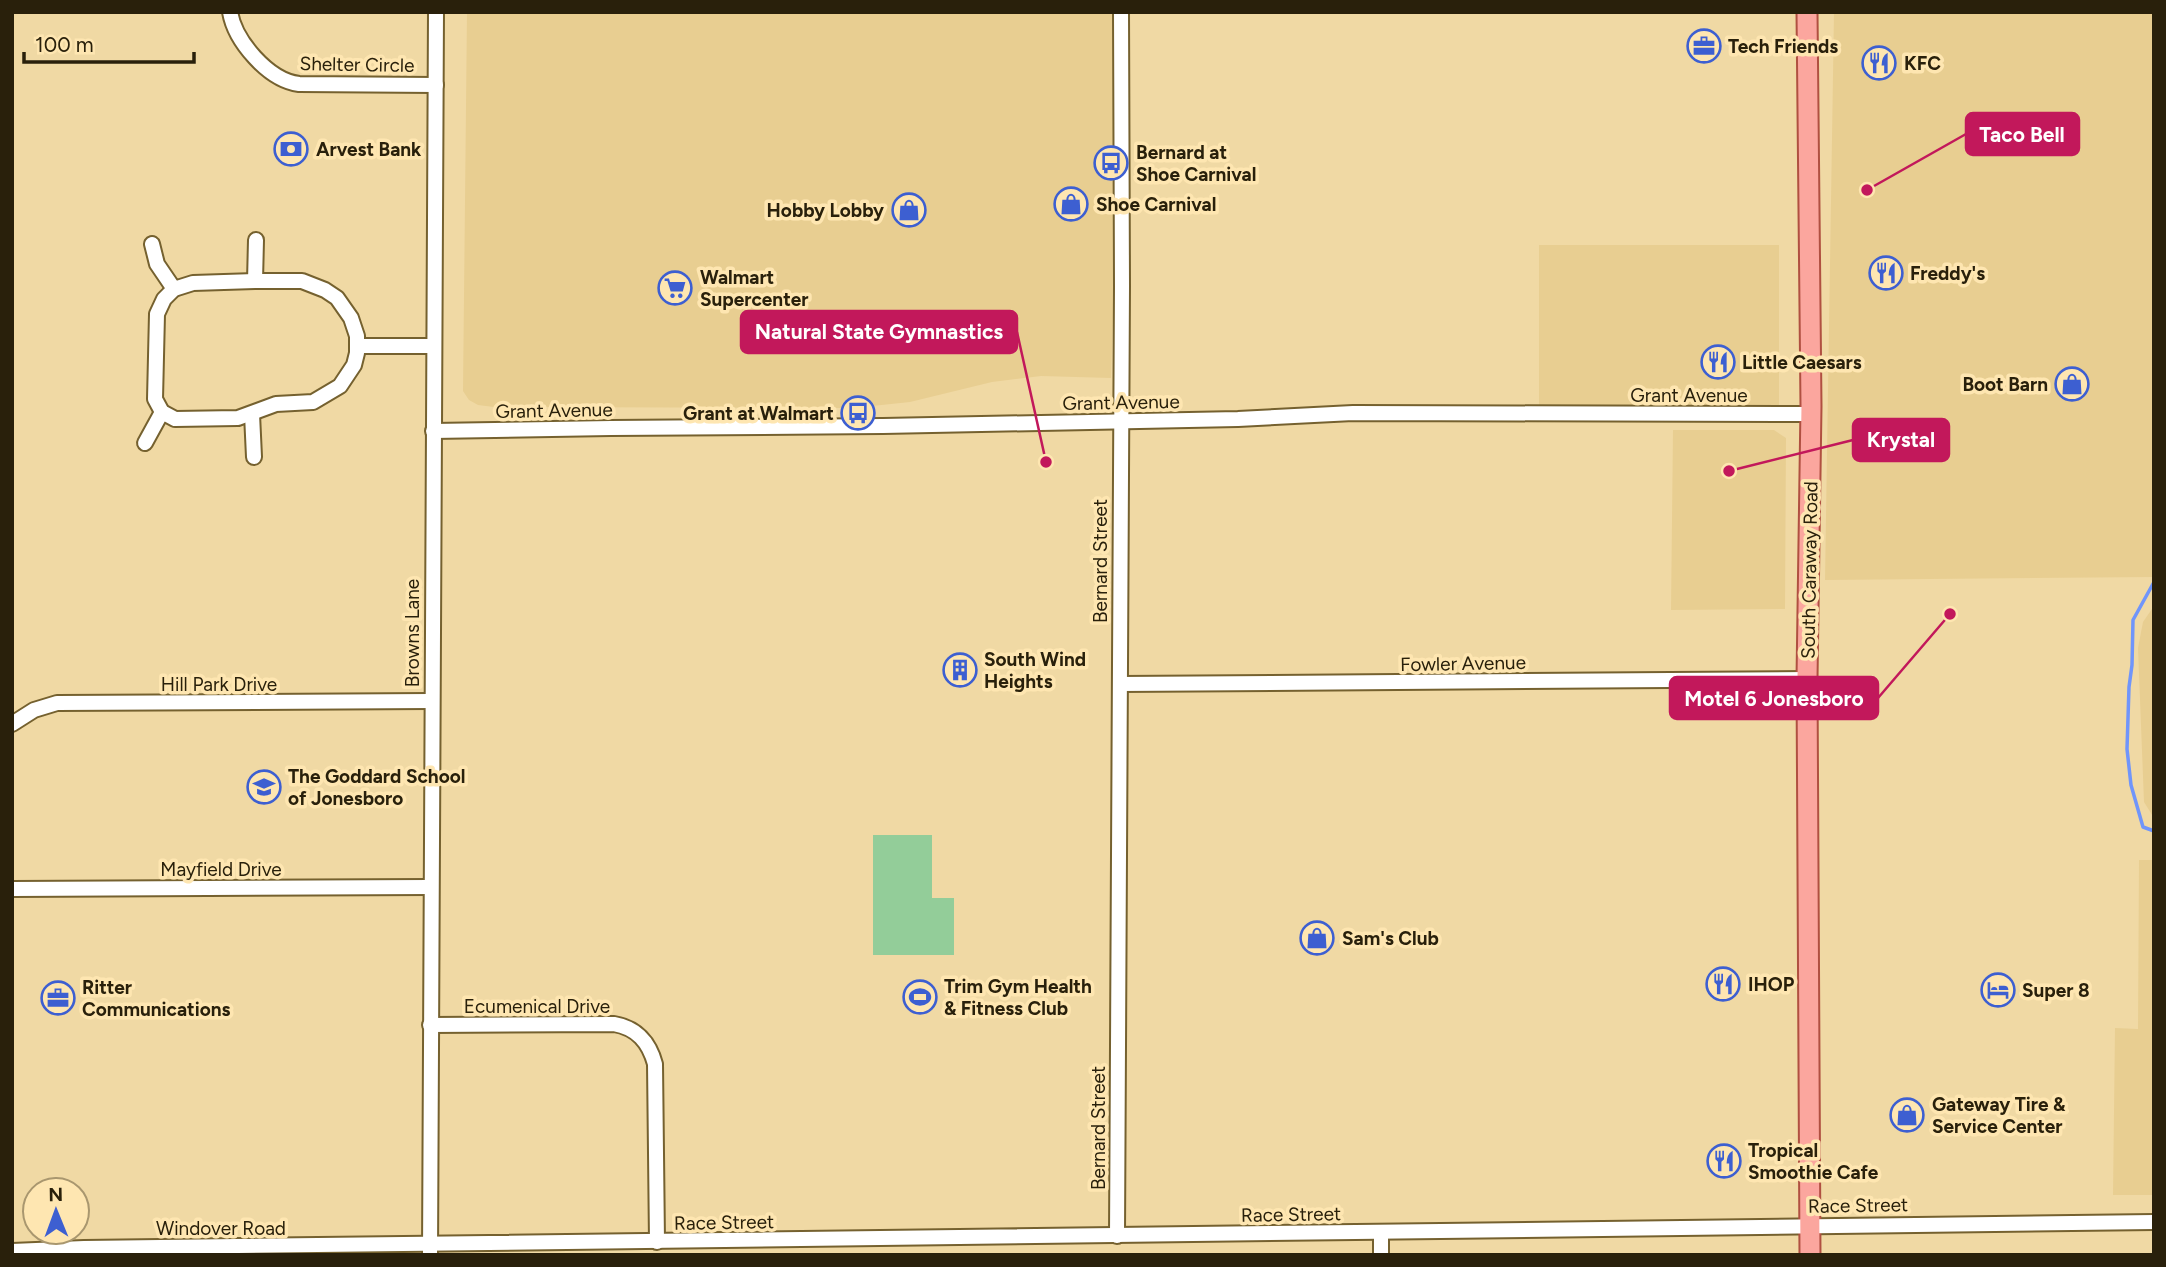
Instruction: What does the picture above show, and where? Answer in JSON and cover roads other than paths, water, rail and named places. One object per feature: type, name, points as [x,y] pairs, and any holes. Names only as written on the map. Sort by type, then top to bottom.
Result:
[{"type":"main road","name":"South Caraway Road","points":[[1807,12],[1811,414],[1807,679],[1810,1255]]},
{"type":"street","name":"Shelter Circle","points":[[230,12],[233,29],[240,39],[268,70],[283,80],[299,84],[436,85]]},
{"type":"street","name":"Browns Lane","points":[[429,1250],[436,12]]},
{"type":"street","name":"Bernard Street","points":[[1117,1236],[1121,12]]},
{"type":"street","points":[[255,281],[256,240]]},
{"type":"street","points":[[152,244],[157,264],[174,289]]},
{"type":"street","points":[[255,281],[302,281],[337,298],[355,327],[357,346],[354,365],[340,386],[313,402],[276,404],[237,418],[175,419],[162,412],[155,399],[157,314],[164,299],[174,289],[193,283],[255,281]]},
{"type":"street","points":[[357,346],[434,346]]},
{"type":"street","points":[[145,443],[162,412]]},
{"type":"street","name":"Grant Avenue","points":[[433,431],[1120,422],[1353,413],[1811,414]]},
{"type":"street","points":[[252,414],[254,457]]},
{"type":"street","name":"Fowler Avenue","points":[[1120,684],[1807,679]]},
{"type":"street","name":"Hill Park Drive","points":[[12,724],[34,710],[57,703],[431,701]]},
{"type":"street","name":"Mayfield Drive","points":[[12,889],[430,887]]},
{"type":"street","name":"Ecumenical Drive","points":[[430,1025],[614,1024],[637,1033],[652,1051],[655,1064],[657,1242]]},
{"type":"street","name":"Race Street","points":[[429,1250],[595,1249],[657,1242],[2154,1222]]},
{"type":"street","points":[[1381,1232],[1381,1255]]},
{"type":"street","name":"Windover Road","points":[[12,1251],[84,1248],[429,1250]]},
{"type":"waterway","points":[[2154,582],[2133,620],[2127,749],[2131,785],[2143,827],[2154,831]]},
{"type":"place","name":"Tech Friends","points":[[1704,46]]},
{"type":"place","name":"KFC","points":[[1879,63]]},
{"type":"place","name":"Arvest Bank","points":[[291,149]]},
{"type":"place","name":"Bernard at Shoe Carnival","points":[[1111,163]]},
{"type":"place","name":"Taco Bell","points":[[1867,190]]},
{"type":"place","name":"Shoe Carnival","points":[[1071,204]]},
{"type":"place","name":"Hobby Lobby","points":[[909,210]]},
{"type":"place","name":"Freddy's","points":[[1886,273]]},
{"type":"place","name":"Walmart Supercenter","points":[[675,288]]},
{"type":"place","name":"Little Caesars","points":[[1718,362]]},
{"type":"place","name":"Boot Barn","points":[[2072,384]]},
{"type":"place","name":"Grant at Walmart","points":[[858,413]]},
{"type":"place","name":"Natural State Gymnastics","points":[[1046,462]]},
{"type":"place","name":"Krystal","points":[[1729,471]]},
{"type":"place","name":"Motel 6 Jonesboro","points":[[1950,614]]},
{"type":"place","name":"South Wind Heights","points":[[960,670]]},
{"type":"place","name":"The Goddard School of Jonesboro","points":[[264,787]]},
{"type":"place","name":"Sam's Club","points":[[1317,938]]},
{"type":"place","name":"IHOP","points":[[1723,984]]},
{"type":"place","name":"Super 8","points":[[1998,990]]},
{"type":"place","name":"Trim Gym Health & Fitness Club","points":[[920,997]]},
{"type":"place","name":"Ritter Communications","points":[[58,998]]},
{"type":"place","name":"Gateway Tire & Service Center","points":[[1907,1115]]},
{"type":"place","name":"Tropical Smoothie Cafe","points":[[1724,1161]]}]
